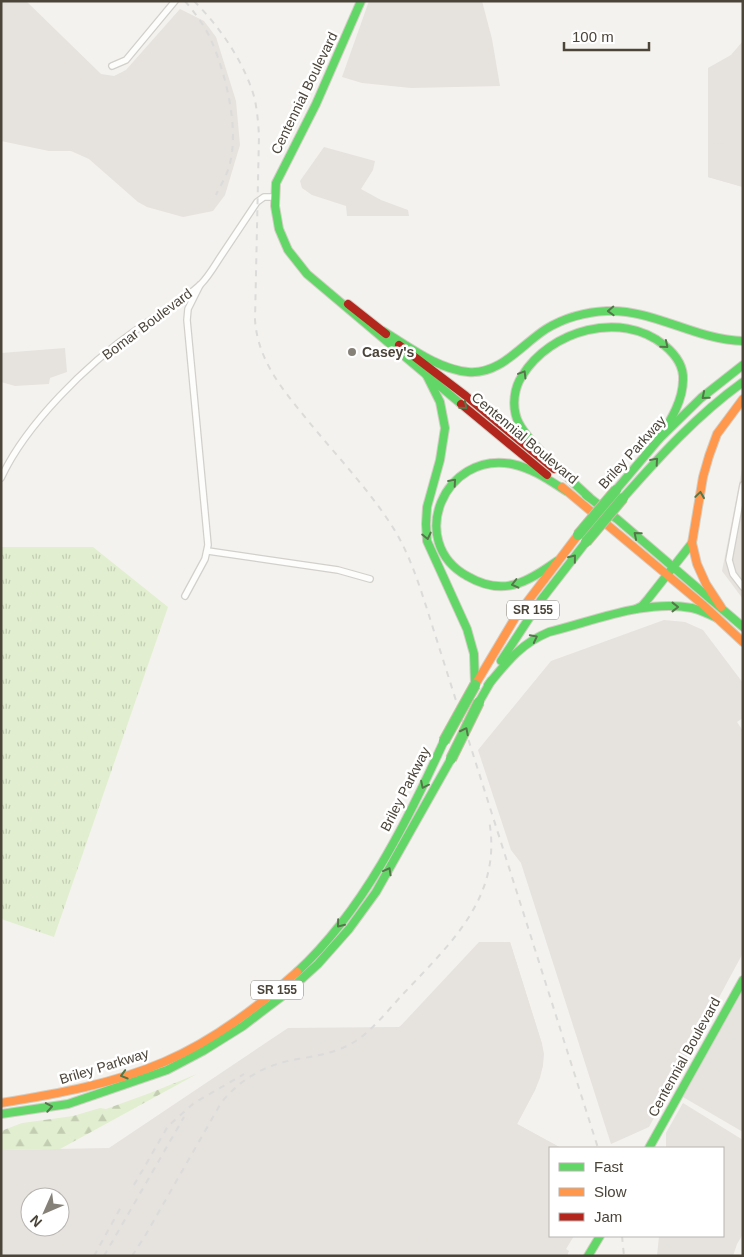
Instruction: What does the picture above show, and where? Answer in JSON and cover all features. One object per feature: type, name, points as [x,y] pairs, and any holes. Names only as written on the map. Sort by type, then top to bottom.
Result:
[{"type":"main road","name":"Centennial Boulevard","points":[[361,1],[320,97],[279,176],[274,197],[278,224],[289,252],[303,270],[342,305],[667,575],[743,642]]},
{"type":"main road","name":"Centennial Boulevard","points":[[333,296],[349,305],[466,396],[618,519],[743,627]]},
{"type":"main road","points":[[383,331],[437,362],[469,372],[486,370],[500,364],[546,330],[569,318],[592,312],[618,311],[638,313],[721,340],[743,341]]},
{"type":"main road","points":[[589,497],[542,451],[517,422],[514,408],[517,387],[525,370],[539,354],[569,335],[603,327],[621,328],[655,337],[674,353],[683,372],[676,409],[659,439]]},
{"type":"main road","name":"Briley Parkway","points":[[1,1114],[68,1104],[166,1070],[203,1051],[243,1026],[285,994],[318,964],[337,943],[376,892],[521,628],[582,538],[619,494],[659,439],[701,398],[743,365]]},
{"type":"main road","points":[[426,374],[443,411],[445,427],[444,441],[426,512],[427,540],[467,629],[474,654],[475,686]]},
{"type":"main road","name":"Briley Parkway","points":[[619,494],[697,418],[743,382]]},
{"type":"main road","points":[[721,607],[706,584],[697,564],[692,543],[703,477],[709,456],[718,434],[743,399]]},
{"type":"main road","points":[[557,560],[528,580],[514,586],[497,587],[473,581],[452,566],[443,554],[435,527],[436,513],[441,498],[448,486],[458,475],[470,468],[489,462],[504,462],[522,466],[566,491]]},
{"type":"main road","name":"Briley Parkway","points":[[1,1103],[60,1093],[145,1069],[199,1044],[278,990],[310,959],[343,922],[375,873],[419,795],[444,741],[515,618],[557,560],[582,538]]},
{"type":"main road","points":[[631,611],[642,606],[692,543]]},
{"type":"main road","points":[[488,685],[512,655],[536,636],[631,611],[676,606],[691,607],[717,618]]},
{"type":"main road","name":"Centennial Boulevard","points":[[650,1147],[743,980]]},
{"type":"main road","points":[[588,1256],[599,1237]]},
{"type":"street","points":[[112,66],[126,60],[175,1]]},
{"type":"street","name":"Bomar Boulevard","points":[[1,478],[28,433],[40,418],[75,382],[122,340],[173,307],[201,283],[257,202],[264,197],[274,197]]},
{"type":"street","points":[[185,596],[208,551],[187,320],[188,309],[201,283]]},
{"type":"street","points":[[743,485],[729,560],[733,574],[743,587]]},
{"type":"street","points":[[208,551],[338,570],[370,579]]},
{"type":"shaded area","points":[[1,1],[26,1],[101,74],[114,76],[126,70],[180,9],[204,21],[216,37],[236,101],[240,145],[225,195],[213,211],[183,217],[147,207],[138,202],[89,159],[71,151],[49,151],[1,141]]},
{"type":"shaded area","points":[[369,1],[482,1],[492,39],[500,86],[411,88],[362,83],[342,77]]},
{"type":"shaded area","points":[[743,41],[743,187],[708,177],[708,68],[731,55]]},
{"type":"shaded area","points":[[710,143],[723,144],[724,150],[743,151],[743,187],[708,177]]},
{"type":"shaded area","points":[[324,147],[375,161],[373,170],[361,189],[381,200],[408,210],[409,216],[347,216],[346,206],[312,195],[302,188],[300,181]]},
{"type":"shaded area","points":[[65,348],[67,372],[50,378],[49,384],[15,386],[1,382],[1,353]]},
{"type":"shaded area","points":[[743,464],[743,599],[722,571]]},
{"type":"shaded area","points":[[664,620],[685,622],[703,630],[743,683],[743,718],[737,722],[743,731],[743,953],[649,1127],[611,1144],[521,863],[511,850],[478,750],[551,661]]},
{"type":"shaded area","points":[[479,942],[510,942],[542,1044],[543,1065],[535,1090],[517,1124],[559,1147],[549,1147],[549,1223],[542,1219],[533,1235],[568,1254],[567,1256],[411,1256],[419,1241],[412,1188],[440,1138],[438,1133],[398,1111],[393,1034]]},
{"type":"shaded area","points":[[510,942],[544,1054],[543,1065],[535,1090],[517,1124],[559,1147],[549,1147],[549,1237],[573,1237],[566,1249],[569,1251],[567,1256],[1,1256],[1,1150],[109,1148],[288,1028],[399,1027]]},
{"type":"shaded area","points":[[743,990],[743,1132],[683,1097]]},
{"type":"shaded area","points":[[683,1103],[743,1140],[743,1234],[733,1256],[657,1256],[659,1237],[724,1237],[724,1147],[666,1147],[666,1133]]},
{"type":"shaded area","points":[[724,1164],[738,1172],[724,1222]]},
{"type":"shaded area","points":[[669,1237],[720,1237],[715,1256],[667,1256]]},
{"type":"green space","points":[[1,547],[93,547],[168,607],[54,937],[1,919]]},
{"type":"green space","points":[[197,1074],[60,1149],[1,1150],[1,1131],[22,1123],[73,1116],[100,1108],[106,1109]]},
{"type":"railway","points":[[185,1],[200,20],[211,40],[222,69],[230,102],[233,136],[232,152],[228,171],[216,195]]},
{"type":"railway","points":[[194,1],[229,44],[243,68],[255,103],[259,135],[255,320],[261,349],[267,363],[290,399],[363,486],[383,513],[398,535],[412,565],[598,1147]]},
{"type":"railway","points":[[132,1256],[221,1103],[237,1086],[246,1079],[276,1064],[331,1052],[357,1040],[378,1021],[439,956],[469,916],[481,895],[488,872],[491,847],[489,820]]},
{"type":"railway","points":[[134,1185],[168,1126],[194,1103],[244,1074]]},
{"type":"railway","points":[[104,1256],[184,1117]]},
{"type":"railway","points":[[94,1256],[122,1205]]},
{"type":"railway","points":[[622,1237],[624,1256]]},
{"type":"traffic: fast","points":[[361,1],[316,104],[276,183],[275,206],[279,229],[288,250],[307,274],[461,404]]},
{"type":"traffic: fast","points":[[383,331],[434,362],[468,372],[480,372],[500,364],[546,329],[560,322],[583,314],[607,311],[641,315],[708,336],[743,341]]},
{"type":"traffic: fast","points":[[589,497],[539,449],[529,438],[517,419],[515,414],[517,386],[534,360],[550,347],[568,337],[587,330],[608,327],[628,329],[647,334],[672,352],[678,360],[683,375],[681,396],[659,439]]},
{"type":"traffic: fast","points":[[616,490],[659,439],[701,398],[743,365]]},
{"type":"traffic: fast","points":[[426,374],[440,402],[445,428],[440,460],[427,507],[427,541],[467,629],[474,654],[475,685]]},
{"type":"traffic: fast","points":[[623,498],[695,422],[743,382]]},
{"type":"traffic: fast","points":[[557,561],[535,576],[514,585],[492,586],[467,576],[449,561],[439,542],[437,522],[441,502],[452,485],[468,471],[488,464],[512,464],[526,468],[566,491]]},
{"type":"traffic: fast","points":[[578,535],[616,490]]},
{"type":"traffic: fast","points":[[586,495],[617,519],[743,627]]},
{"type":"traffic: fast","points":[[586,542],[623,498]]},
{"type":"traffic: fast","points":[[501,661],[541,600],[586,542]]},
{"type":"traffic: fast","points":[[636,609],[642,606],[648,599],[692,543]]},
{"type":"traffic: fast","points":[[488,685],[508,661],[522,648],[549,632],[620,612],[656,606],[692,608],[717,618]]},
{"type":"traffic: fast","points":[[479,702],[491,681]]},
{"type":"traffic: fast","points":[[444,741],[475,685]]},
{"type":"traffic: fast","points":[[451,759],[479,702]]},
{"type":"traffic: fast","points":[[297,972],[343,922],[363,893],[399,834],[444,741]]},
{"type":"traffic: fast","points":[[1,1114],[68,1104],[167,1070],[203,1051],[243,1026],[285,994],[318,964],[349,929],[376,892],[451,759]]},
{"type":"traffic: fast","points":[[650,1147],[743,980]]},
{"type":"traffic: fast","points":[[588,1256],[599,1237]]},
{"type":"traffic: slow","points":[[721,607],[706,584],[697,564],[692,543],[703,477],[709,456],[717,434],[743,399]]},
{"type":"traffic: slow","points":[[562,487],[702,604],[743,642]]},
{"type":"traffic: slow","points":[[475,685],[515,618],[578,535]]},
{"type":"traffic: slow","points":[[1,1103],[105,1082],[164,1062],[217,1034],[267,998],[297,972]]},
{"type":"traffic: jam","points":[[348,304],[386,334]]},
{"type":"traffic: jam","points":[[399,345],[466,396],[554,469]]},
{"type":"traffic: jam","points":[[461,404],[547,475]]},
{"type":"place","name":"Casey's","points":[[352,352]]}]
